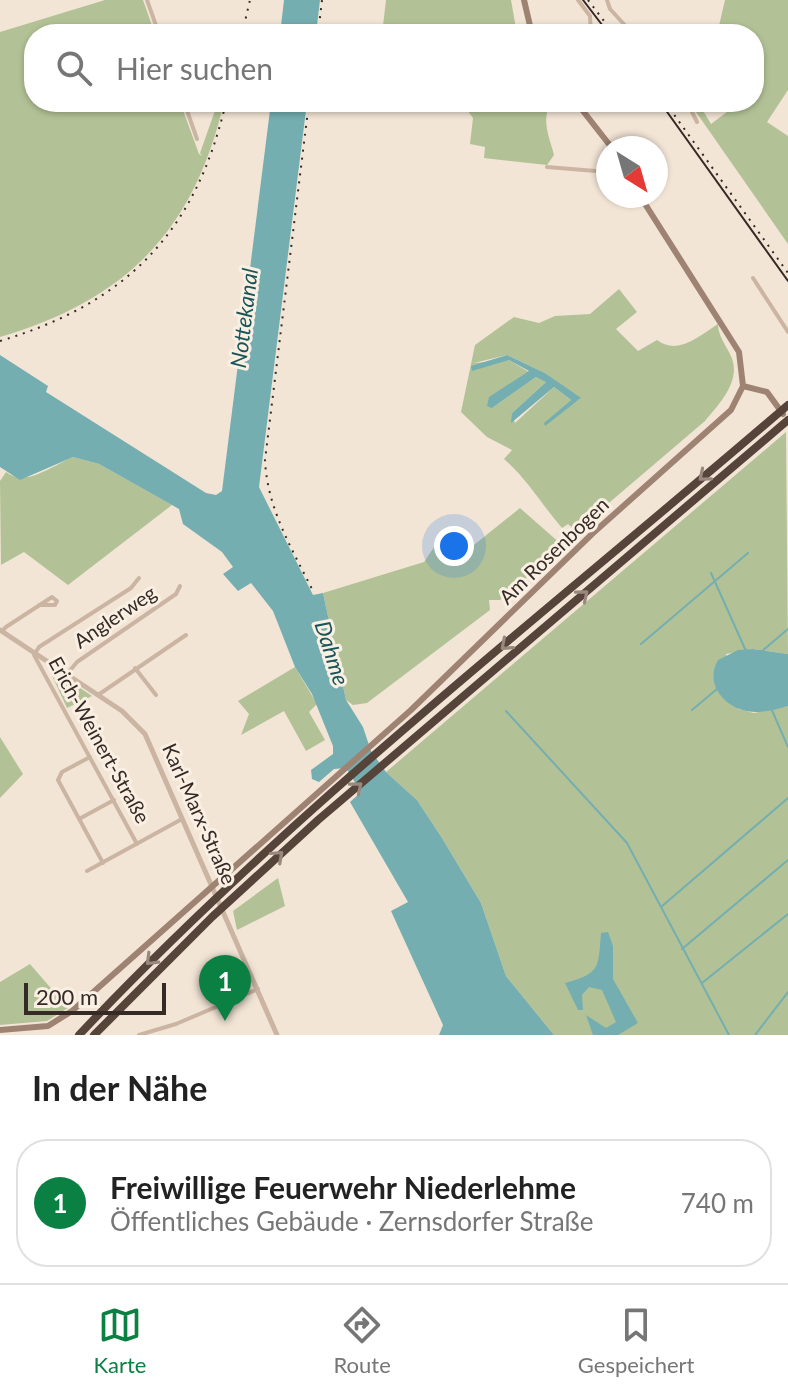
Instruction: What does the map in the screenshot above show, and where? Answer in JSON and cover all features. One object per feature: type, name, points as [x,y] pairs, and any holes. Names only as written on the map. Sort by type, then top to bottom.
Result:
[{"type":"highway","points":[[79,1035],[206,905],[312,809],[788,405]]},
{"type":"highway","points":[[94,1035],[237,893],[318,820],[788,421]]},
{"type":"main road","points":[[524,0],[530,24]]},
{"type":"main road","points":[[584,112],[603,136]]},
{"type":"main road","points":[[648,208],[738,350],[743,365],[743,386],[767,392],[788,421]]},
{"type":"main road","name":"Am Rosenbogen","points":[[0,1030],[39,1029],[60,1020],[381,736],[592,534],[721,421],[736,402],[743,386]]},
{"type":"street","points":[[147,0],[155,24]]},
{"type":"street","points":[[578,0],[590,16],[590,24]]},
{"type":"street","points":[[607,0],[610,9],[624,24]]},
{"type":"street","points":[[188,112],[197,139]]},
{"type":"street","points":[[692,112],[697,122]]},
{"type":"street","points":[[547,167],[596,171]]},
{"type":"street","points":[[753,278],[788,332]]},
{"type":"street","points":[[35,652],[131,588],[139,578]]},
{"type":"street","name":"Anglerweg","points":[[67,674],[77,662],[176,594],[180,586]]},
{"type":"street","name":"Karl-Marx-Straße","points":[[39,605],[1,630],[128,716],[145,734],[277,1035]]},
{"type":"street","points":[[98,695],[186,635]]},
{"type":"street","name":"Erich-Weinert-Straße","points":[[35,652],[137,844]]},
{"type":"street","points":[[135,668],[156,695]]},
{"type":"street","points":[[90,757],[62,772],[58,780],[103,863]]},
{"type":"street","points":[[79,819],[114,800]]},
{"type":"street","points":[[87,871],[184,818]]},
{"type":"street","points":[[139,1035],[176,1024],[258,989]]},
{"type":"green space","points":[[105,0],[143,0],[151,24],[26,24]]},
{"type":"green space","points":[[386,0],[511,0],[515,24],[383,24]]},
{"type":"green space","points":[[725,0],[788,0],[788,90],[767,122],[788,136],[788,244],[696,112],[704,112],[711,124],[727,112],[764,112],[764,24],[719,24]]},
{"type":"green space","points":[[24,25],[24,112],[184,112],[199,154],[202,156],[200,153],[214,112],[221,112],[211,148],[194,188],[173,223],[148,254],[118,280],[84,303],[45,322],[0,337],[0,32]]},
{"type":"green space","points":[[468,112],[548,112],[546,122],[554,155],[547,165],[484,158],[485,147],[470,144],[473,118]]},
{"type":"green space","points":[[619,289],[637,312],[616,329],[638,351],[657,340],[673,346],[681,345],[718,324],[734,372],[728,390],[705,421],[576,531],[568,524],[562,528],[504,459],[512,450],[487,437],[461,412],[475,345],[514,317],[539,323],[555,316],[590,314]],"holes":[[[507,355],[545,373],[580,399],[545,423],[571,400],[554,387],[515,423],[512,413],[547,381],[536,377],[492,408],[529,372],[509,360],[474,363]]]},
{"type":"green space","points":[[786,432],[788,654],[753,649],[726,654],[738,709],[754,713],[788,706],[788,1035],[554,1035],[506,976],[481,903],[442,838],[417,800],[386,772]]},
{"type":"green space","points":[[73,457],[99,464],[172,505],[68,585],[24,552],[1,565],[0,481],[6,472],[22,478],[31,476]]},
{"type":"green space","points":[[520,508],[562,545],[561,548],[500,600],[489,600],[490,610],[367,703],[353,705],[346,700],[323,593],[424,562],[445,531],[464,553]]},
{"type":"green space","points":[[295,667],[317,704],[309,712],[325,740],[306,751],[284,711],[241,735],[249,714],[238,701]]},
{"type":"green space","points":[[49,669],[52,669],[92,696],[67,708]]},
{"type":"green space","points":[[0,737],[23,774],[0,798]]},
{"type":"green space","points":[[278,878],[285,906],[237,930],[233,911]]},
{"type":"green space","points":[[30,964],[68,1008],[47,1021],[0,1025],[0,982]]},
{"type":"water","points":[[284,0],[320,0],[317,24],[281,24]]},
{"type":"water","points":[[270,112],[306,112],[259,487],[313,595],[323,593],[346,700],[363,727],[371,751],[386,772],[417,800],[442,838],[481,903],[506,976],[554,1035],[439,1035],[443,1025],[391,911],[408,902],[350,802],[361,792],[346,768],[334,769],[319,782],[312,779],[311,770],[333,754],[333,746],[312,694],[295,667],[273,611],[251,583],[238,591],[223,574],[233,567],[222,552],[183,524],[179,509],[99,464],[73,457],[20,480],[0,467],[0,355],[48,386],[46,392],[206,493],[216,495],[222,491]]},
{"type":"water","points":[[507,355],[545,373],[581,398],[545,426],[544,423],[571,400],[554,387],[511,423],[512,413],[546,382],[536,377],[492,408],[487,406],[489,397],[529,371],[509,360],[472,371],[471,366]]},
{"type":"water","points":[[738,650],[788,654],[788,706],[746,711],[728,702],[716,688],[714,670],[718,660]]},
{"type":"water","points":[[608,932],[613,946],[613,979],[638,1023],[618,1035],[593,1035],[586,1015],[606,1028],[616,1022],[602,990],[589,987],[582,995],[583,1010],[578,1010],[565,983],[591,972],[598,962],[601,933]]},
{"type":"waterway","points":[[641,644],[748,553]]},
{"type":"waterway","points":[[711,573],[746,651]]},
{"type":"waterway","points":[[761,652],[788,629]]},
{"type":"waterway","points":[[692,710],[717,689]]},
{"type":"waterway","points":[[771,708],[788,747]]},
{"type":"waterway","points":[[506,711],[627,843],[729,1035]]},
{"type":"waterway","points":[[661,907],[788,798]]},
{"type":"waterway","points":[[682,949],[788,860]]},
{"type":"waterway","points":[[702,983],[788,914]]},
{"type":"waterway","points":[[755,1035],[788,992]]},
{"type":"tram line","points":[[583,0],[601,24]]},
{"type":"tram line","points":[[667,112],[788,281]]},
{"type":"railway","points":[[244,24],[250,0]]},
{"type":"railway","points":[[319,24],[322,0]]},
{"type":"railway","points":[[588,0],[606,24]]},
{"type":"railway","points":[[0,341],[85,306],[119,283],[149,256],[175,225],[196,189],[223,112]]},
{"type":"railway","points":[[308,112],[265,460],[270,495],[289,544],[313,591]]},
{"type":"railway","points":[[672,112],[788,273]]},
{"type":"place","name":"Freiwillige Feuerwehr Niederlehme","points":[[225,1021]]},
{"type":"water label","name":"Nottekanal","points":[[244,318]]},
{"type":"water label","name":"Dahme","points":[[332,653]]}]
